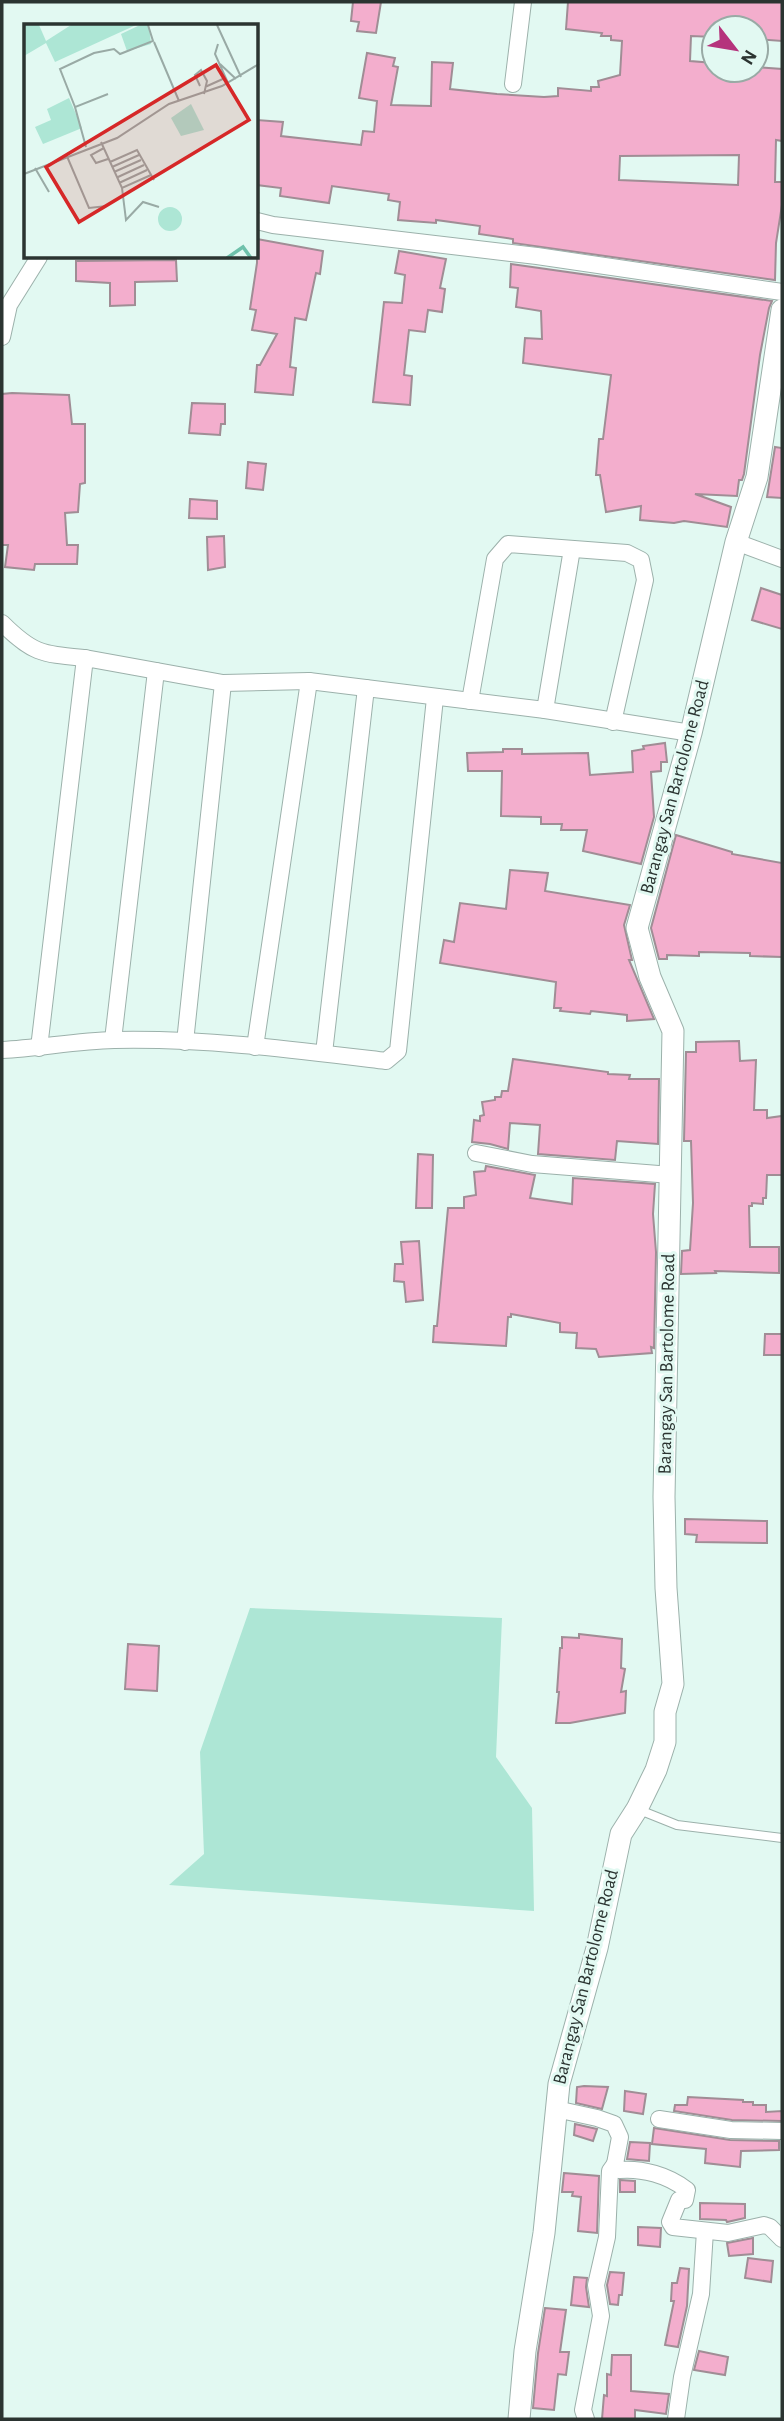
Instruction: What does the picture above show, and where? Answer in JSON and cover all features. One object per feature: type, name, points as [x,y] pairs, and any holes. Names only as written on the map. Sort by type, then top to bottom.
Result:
[{"type":"street","points":[[513,84],[523,2]]},
{"type":"street","points":[[259,221],[537,256],[782,292]]},
{"type":"street","points":[[2,337],[9,305],[38,259]]},
{"type":"street","name":"Barangay San Bartolome Road","points":[[519,2419],[525,2351],[544,2233],[559,2084],[597,1948],[621,1834],[656,1770],[665,1742],[665,1712],[673,1684],[666,1588],[664,1497],[673,1031],[650,977],[637,928],[691,733],[736,542],[757,477],[782,310]]},
{"type":"street","points":[[736,542],[782,559]]},
{"type":"street","points":[[470,701],[495,559],[508,544],[627,553],[641,560],[645,580],[613,722]]},
{"type":"street","points":[[545,710],[572,549]]},
{"type":"street","points":[[2,624],[22,643],[41,654],[85,658],[223,683],[309,681],[545,710],[691,733]]},
{"type":"street","points":[[39,1048],[85,658]]},
{"type":"street","points":[[113,1040],[156,671]]},
{"type":"street","points":[[255,1047],[309,681]]},
{"type":"street","points":[[186,1042],[223,683]]},
{"type":"street","points":[[324,1053],[366,688]]},
{"type":"street","points":[[2,1050],[113,1040],[186,1042],[324,1053],[386,1061],[398,1051],[435,698]]},
{"type":"street","points":[[476,1153],[531,1164],[671,1175]]},
{"type":"street","points":[[556,2109],[614,2124],[620,2137],[615,2164],[610,2171],[607,2237],[596,2285],[601,2316],[583,2410],[586,2419]]},
{"type":"street","points":[[659,2119],[732,2130],[782,2131]]},
{"type":"street","points":[[615,2164],[619,2170],[657,2174],[677,2182],[687,2190],[687,2197],[685,2200],[679,2200],[670,2222],[673,2227],[728,2233],[764,2225],[770,2227],[782,2239]]},
{"type":"street","points":[[676,2419],[682,2377],[701,2294],[705,2231]]},
{"type":"lane","points":[[637,1809],[677,1825],[782,1838]]},
{"type":"green space","points":[[250,1608],[502,1618],[496,1757],[532,1808],[534,1911],[169,1885],[204,1854],[200,1752]]},
{"type":"building","points":[[353,2],[381,2],[376,33],[357,31],[359,22],[351,21]]},
{"type":"building","points":[[568,2],[782,2],[782,41],[770,40],[770,14],[700,14],[700,36],[691,36],[690,61],[700,62],[700,84],[770,84],[770,68],[782,69],[782,141],[776,140],[775,182],[782,182],[782,205],[776,243],[775,280],[513,243],[513,239],[479,234],[480,226],[436,220],[436,223],[398,220],[400,202],[388,200],[389,194],[332,186],[329,203],[280,196],[281,188],[259,185],[259,120],[283,122],[281,136],[361,145],[363,131],[374,132],[377,101],[359,98],[367,53],[395,58],[393,66],[398,67],[391,105],[431,106],[432,62],[453,63],[450,89],[544,97],[558,96],[558,88],[591,91],[591,87],[599,87],[598,81],[620,75],[622,41],[611,40],[611,36],[601,36],[602,33],[566,29]],"holes":[[[739,155],[738,185],[619,180],[620,156]]]},
{"type":"building","points":[[259,239],[323,251],[320,274],[316,273],[306,320],[295,318],[290,367],[296,368],[293,395],[255,392],[257,365],[260,365],[277,334],[252,330],[256,310],[250,309]]},
{"type":"building","points":[[399,251],[446,259],[440,288],[445,289],[442,312],[428,310],[425,332],[409,330],[404,375],[412,376],[410,405],[373,402],[384,302],[402,303],[405,275],[395,273]]},
{"type":"building","points":[[176,260],[177,281],[135,282],[135,305],[110,306],[110,283],[76,281],[76,261]]},
{"type":"building","points":[[511,264],[772,301],[760,355],[744,474],[742,480],[739,480],[737,496],[695,494],[731,507],[727,527],[684,521],[674,523],[640,520],[641,506],[606,512],[600,475],[596,475],[599,439],[603,439],[611,375],[523,363],[525,338],[542,339],[541,311],[516,307],[518,288],[510,287]]},
{"type":"building","points":[[2,394],[69,395],[72,424],[85,424],[85,483],[80,484],[78,512],[65,513],[67,545],[78,545],[77,564],[35,564],[34,570],[5,567],[8,545],[2,545]]},
{"type":"building","points":[[192,403],[225,404],[225,424],[221,424],[220,435],[189,433]]},
{"type":"building","points":[[775,447],[782,448],[782,498],[767,497]]},
{"type":"building","points":[[248,462],[266,464],[263,490],[246,488]]},
{"type":"building","points":[[190,499],[217,501],[217,519],[189,518]]},
{"type":"building","points":[[224,536],[225,567],[208,570],[207,537]]},
{"type":"building","points":[[761,588],[782,595],[782,629],[752,620]]},
{"type":"building","points":[[665,743],[667,762],[661,762],[661,771],[651,772],[654,817],[641,864],[583,851],[587,830],[561,830],[562,824],[541,824],[541,817],[501,816],[502,771],[468,771],[467,753],[522,749],[522,754],[588,753],[590,775],[633,772],[632,751],[644,749],[643,746]]},
{"type":"building","points":[[676,835],[732,854],[782,863],[782,957],[699,952],[699,956],[667,955],[667,959],[659,959],[651,928]]},
{"type":"building","points":[[510,870],[548,873],[545,891],[630,905],[624,925],[632,960],[629,960],[654,1019],[627,1021],[627,1015],[560,1011],[561,1008],[554,1008],[556,982],[440,963],[444,940],[454,942],[460,903],[506,909]]},
{"type":"building","points":[[739,1041],[740,1061],[756,1060],[754,1110],[767,1110],[767,1118],[782,1116],[782,1175],[767,1175],[766,1198],[763,1198],[763,1204],[752,1203],[752,1206],[749,1206],[750,1247],[779,1247],[779,1273],[715,1271],[716,1273],[681,1274],[682,1251],[690,1250],[693,1203],[691,1141],[684,1141],[686,1052],[696,1052],[696,1042]]},
{"type":"building","points":[[513,1059],[630,1075],[629,1079],[659,1079],[658,1144],[617,1141],[615,1160],[538,1154],[540,1125],[510,1123],[508,1149],[472,1142],[474,1120],[480,1121],[480,1116],[484,1115],[482,1102],[495,1100],[495,1097],[501,1097],[502,1091],[508,1091]]},
{"type":"building","points":[[418,1154],[433,1155],[432,1208],[416,1208]]},
{"type":"building","points":[[486,1166],[535,1175],[530,1198],[572,1204],[573,1178],[655,1184],[653,1214],[656,1252],[652,1353],[599,1357],[596,1349],[576,1348],[577,1333],[560,1332],[560,1323],[511,1314],[511,1317],[508,1317],[506,1346],[433,1342],[434,1326],[437,1326],[448,1208],[464,1208],[464,1197],[476,1195],[474,1172],[485,1171]]},
{"type":"building","points":[[419,1241],[423,1300],[406,1302],[404,1282],[394,1281],[395,1264],[403,1264],[401,1242]]},
{"type":"building","points":[[765,1334],[782,1334],[782,1355],[764,1355]]},
{"type":"building","points":[[685,1519],[767,1521],[767,1543],[696,1542],[697,1535],[685,1534]]},
{"type":"building","points":[[579,1634],[622,1639],[621,1668],[625,1669],[621,1692],[626,1691],[625,1713],[556,1723],[562,1637],[579,1638]]},
{"type":"building","points":[[128,1644],[159,1646],[157,1691],[125,1689]]},
{"type":"building","points":[[577,2087],[608,2087],[602,2109],[576,2103]]},
{"type":"building","points":[[625,2091],[646,2094],[643,2114],[624,2111]]},
{"type":"building","points":[[688,2097],[743,2100],[753,2102],[753,2105],[766,2105],[766,2112],[782,2111],[782,2121],[732,2120],[674,2111],[675,2105],[687,2105]]},
{"type":"building","points":[[575,2124],[597,2129],[593,2141],[574,2135]]},
{"type":"building","points":[[654,2128],[730,2140],[779,2141],[779,2150],[741,2151],[740,2167],[705,2163],[706,2149],[652,2144]]},
{"type":"building","points":[[630,2142],[650,2143],[649,2161],[627,2159]]},
{"type":"building","points":[[564,2173],[599,2176],[597,2233],[578,2231],[581,2197],[572,2196],[573,2192],[562,2192]]},
{"type":"building","points":[[620,2180],[635,2181],[635,2192],[620,2192]]},
{"type":"building","points":[[700,2203],[745,2204],[745,2218],[727,2222],[700,2219]]},
{"type":"building","points":[[638,2227],[661,2228],[660,2247],[638,2245]]},
{"type":"building","points":[[753,2238],[753,2254],[729,2256],[727,2243]]},
{"type":"building","points":[[748,2258],[773,2261],[771,2282],[745,2278]]},
{"type":"building","points":[[680,2268],[689,2269],[687,2306],[678,2347],[665,2345],[674,2301],[671,2301],[672,2283],[677,2283]]},
{"type":"building","points":[[610,2272],[624,2273],[618,2305],[610,2304],[607,2285]]},
{"type":"building","points":[[574,2277],[587,2278],[589,2307],[571,2305]]},
{"type":"building","points":[[545,2308],[566,2310],[560,2352],[569,2352],[566,2375],[558,2374],[554,2410],[533,2408]]},
{"type":"building","points":[[699,2351],[728,2357],[725,2375],[694,2370]]},
{"type":"building","points":[[612,2355],[631,2355],[631,2391],[669,2394],[666,2414],[635,2410],[635,2419],[602,2419]]}]
